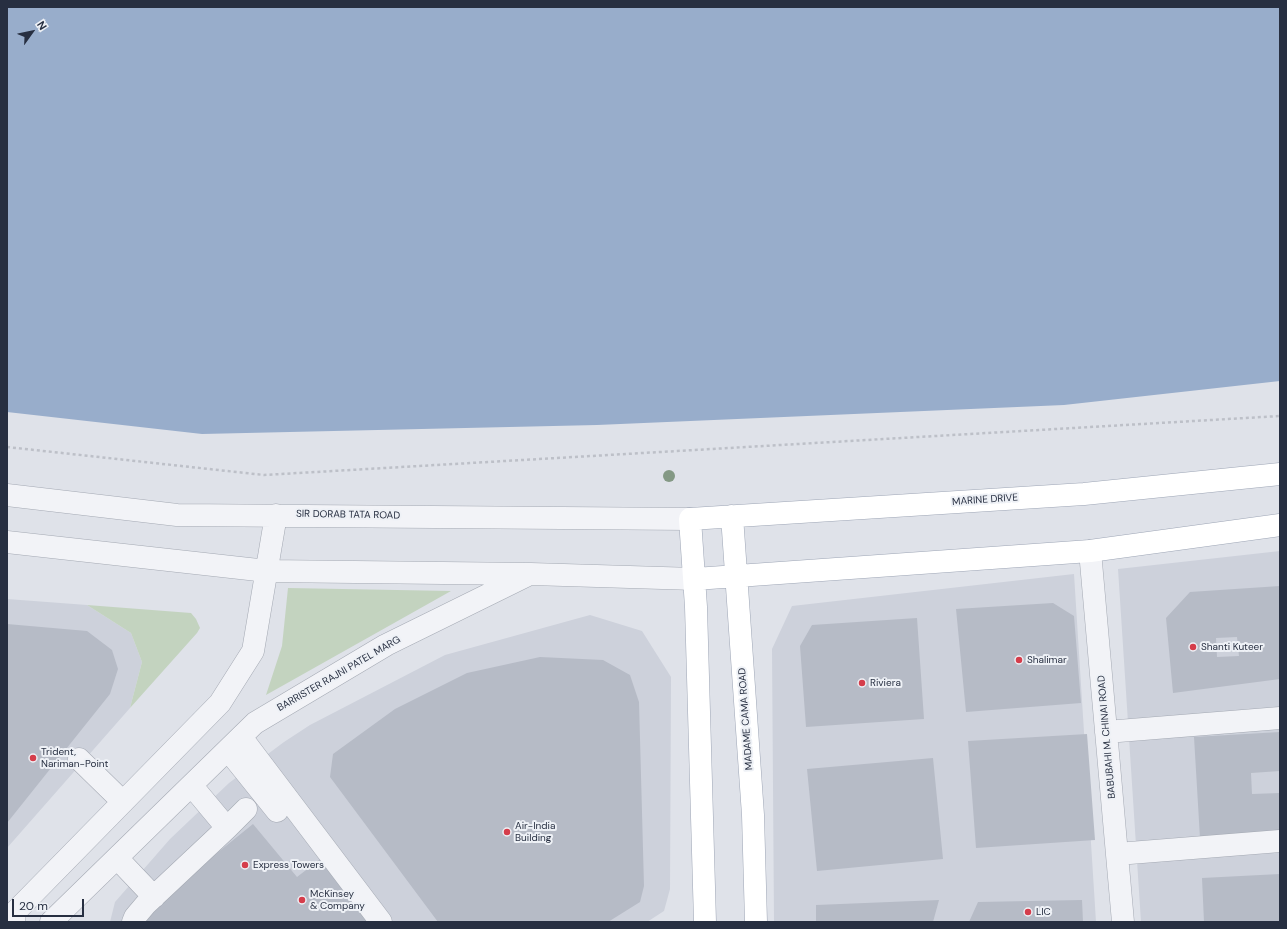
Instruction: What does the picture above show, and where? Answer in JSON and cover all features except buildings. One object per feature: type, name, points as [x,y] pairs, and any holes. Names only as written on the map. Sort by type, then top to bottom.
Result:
[{"type":"main road","name":"MARINE DRIVE","points":[[690,518],[1084,494],[1280,474]]},
{"type":"main road","name":"MADAME CAMA ROAD","points":[[732,516],[753,815],[756,922]]},
{"type":"main road","points":[[690,518],[695,579],[705,922]]},
{"type":"main road","points":[[695,579],[1090,551],[1280,525]]},
{"type":"street","name":"SIR DORAB TATA ROAD","points":[[7,495],[178,515],[690,518]]},
{"type":"street","points":[[17,917],[123,802],[220,703],[253,651],[276,515]]},
{"type":"street","points":[[7,542],[267,571],[531,574]]},
{"type":"street","name":"BABUBAHI M. CHINAI ROAD","points":[[1090,551],[1123,922]]},
{"type":"street","name":"BARRISTER RAJNI PATEL MARG","points":[[51,922],[255,723],[386,645],[531,574],[695,579]]},
{"type":"street","points":[[1106,732],[1280,718]]},
{"type":"street","points":[[234,744],[277,811]]},
{"type":"street","points":[[234,744],[381,922]]},
{"type":"street","points":[[79,759],[123,802]]},
{"type":"street","points":[[192,786],[227,828]]},
{"type":"street","points":[[133,922],[135,917],[154,896],[246,809]]},
{"type":"street","points":[[1118,854],[1280,841]]},
{"type":"street","points":[[117,858],[154,896]]},
{"type":"path","points":[[7,447],[264,475],[1280,416]]},
{"type":"shaded area","points":[[1280,551],[1280,922],[1141,922],[1118,569]]},
{"type":"shaded area","points":[[1074,574],[1096,922],[774,922],[772,649],[792,606]]},
{"type":"shaded area","name":"Trident, Nariman-Point","points":[[7,599],[87,605],[131,633],[142,662],[130,708],[7,848]]},
{"type":"shaded area","points":[[590,615],[642,631],[671,677],[670,889],[664,911],[647,922],[110,922],[115,902],[170,839],[229,783],[284,742],[310,725],[445,655]]},
{"type":"green space","points":[[288,588],[451,591],[266,695],[282,646]]},
{"type":"green space","points":[[87,605],[191,613],[196,619],[200,628],[130,708],[142,662],[131,633]]},
{"type":"water","points":[[7,7],[1280,7],[1280,381],[1064,405],[597,425],[202,434],[7,412]]},
{"type":"place","name":"Shanti Kuteer","points":[[1193,647]]},
{"type":"place","name":"Shalimar","points":[[1019,660]]},
{"type":"place","name":"Riviera","points":[[862,683]]},
{"type":"place","name":"Trident, Nariman-Point","points":[[33,758]]},
{"type":"place","name":"Air-India Building","points":[[507,832]]},
{"type":"place","name":"Express Towers","points":[[245,865]]},
{"type":"place","name":"McKinsey & Company","points":[[302,900]]},
{"type":"place","name":"LIC","points":[[1028,912]]}]
